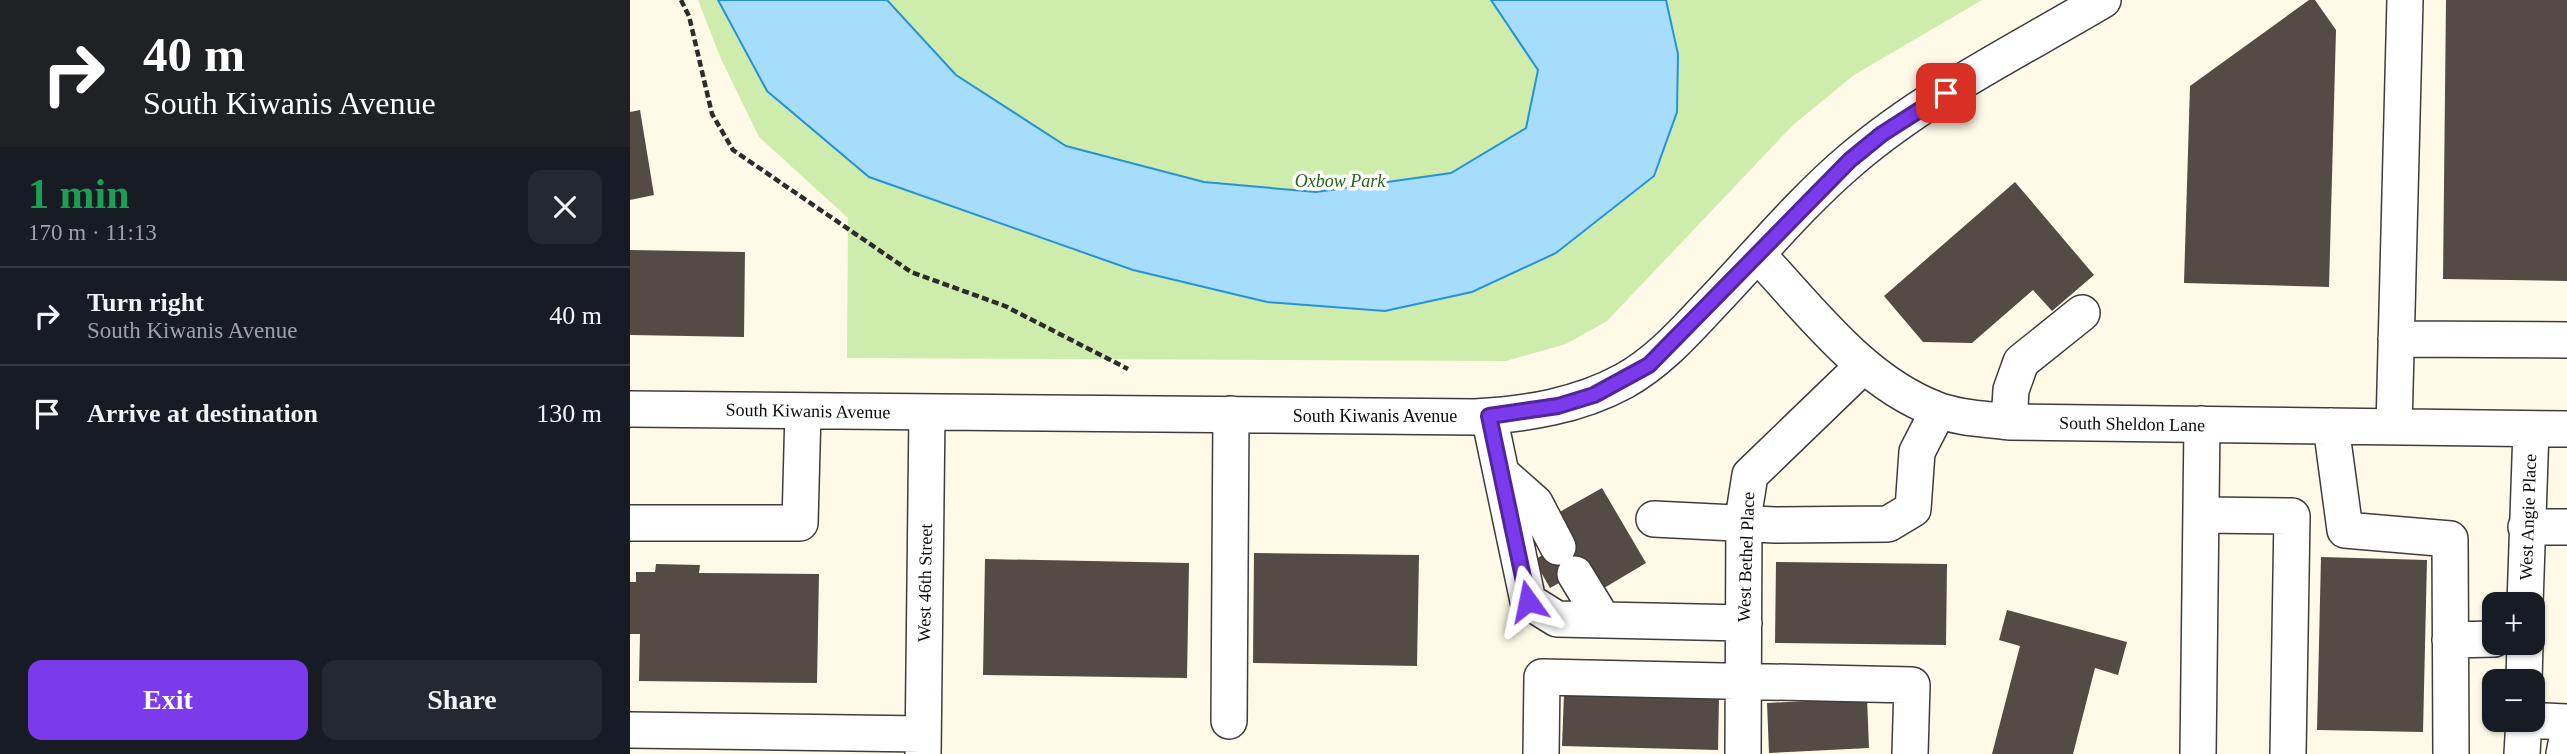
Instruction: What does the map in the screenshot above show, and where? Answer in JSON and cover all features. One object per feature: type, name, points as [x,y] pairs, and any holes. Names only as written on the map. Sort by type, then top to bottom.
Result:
[{"type":"street","name":"South Kiwanis Avenue","points":[[630,409],[1489,416],[1558,406],[1623,382],[1649,365],[1679,338],[1831,179],[1882,134],[1924,106],[2103,0]]},
{"type":"street","points":[[2393,427],[2405,0]]},
{"type":"street","name":"South Sheldon Lane","points":[[1758,255],[1863,366],[1904,396],[1938,411],[2009,422],[2567,429]]},
{"type":"street","points":[[2009,422],[2011,390],[2021,362],[2082,313]]},
{"type":"street","points":[[2396,339],[2567,340]]},
{"type":"street","name":"West Bethel Place","points":[[1743,754],[1744,522],[1750,475],[1806,418],[1863,366]]},
{"type":"street","points":[[630,523],[800,523],[803,411]]},
{"type":"street","points":[[1654,520],[1775,525],[1888,524],[1913,509],[1917,452],[1938,411]]},
{"type":"street","name":"West 46th Street","points":[[923,744],[927,412]]},
{"type":"street","points":[[1229,721],[1231,414]]},
{"type":"street","points":[[1489,416],[1528,601],[1557,619],[1744,623]]},
{"type":"street","points":[[2198,754],[2202,424]]},
{"type":"street","points":[[2331,426],[2345,530],[2450,539],[2451,754]]},
{"type":"street","name":"West Angie Place","points":[[2525,592],[2530,430]]},
{"type":"street","points":[[1501,473],[1535,503],[1603,620]]},
{"type":"street","points":[[2202,514],[2292,516],[2288,754]]},
{"type":"street","points":[[2526,527],[2567,527]]},
{"type":"street","points":[[2450,639],[2482,639]]},
{"type":"street","points":[[1541,754],[1542,677],[1912,685],[1910,754]]},
{"type":"street","points":[[2545,721],[2567,722]]},
{"type":"street","points":[[630,730],[923,744]]},
{"type":"street","points":[[2522,754],[2523,732]]},
{"type":"street","points":[[2564,754],[2567,739]]},
{"type":"path","points":[[681,0],[689,16],[712,114],[733,150],[911,272],[1005,306],[1128,369]]},
{"type":"green space","name":"Oxbow Park","points":[[698,0],[1982,0],[1854,75],[1792,126],[1607,321],[1566,344],[1506,361],[847,358],[848,218],[759,137],[721,59]]},
{"type":"water","points":[[718,0],[887,0],[956,75],[1066,146],[1204,182],[1316,192],[1451,173],[1526,128],[1538,70],[1491,0],[1666,0],[1678,54],[1677,112],[1654,176],[1556,253],[1472,292],[1385,311],[1267,302],[1133,270],[869,177],[767,91]]},
{"type":"building","points":[[2309,0],[2315,0],[2336,30],[2329,287],[2184,283],[2190,86]]},
{"type":"building","points":[[2446,0],[2567,0],[2567,281],[2443,279]]},
{"type":"building","points":[[640,110],[654,195],[630,200],[630,112]]},
{"type":"building","points":[[2015,182],[2094,275],[2052,311],[2033,290],[1972,343],[1923,342],[1884,296]]},
{"type":"building","points":[[630,250],[745,252],[744,337],[630,335]]},
{"type":"building","points":[[1602,488],[1646,563],[1599,591],[1586,568],[1550,588],[1534,560],[1571,539],[1556,514]]},
{"type":"building","points":[[1254,553],[1419,555],[1417,666],[1253,663]]},
{"type":"building","points":[[2321,557],[2427,560],[2423,732],[2317,730]]},
{"type":"building","points":[[985,559],[1189,563],[1187,678],[983,675]]},
{"type":"building","points":[[1776,562],[1947,564],[1946,645],[1775,643]]},
{"type":"building","points":[[656,564],[700,565],[699,573],[819,574],[817,683],[639,681],[640,634],[630,634],[630,582],[636,582],[636,572],[655,572]]},
{"type":"building","points":[[2007,610],[2127,642],[2118,675],[2095,668],[2073,754],[1992,754],[2020,646],[1999,640]]},
{"type":"building","points":[[1564,694],[1719,697],[1718,750],[1562,746]]},
{"type":"building","points":[[1867,698],[1869,748],[1769,753],[1767,703]]},
{"type":"route","points":[[1528,601],[1489,416],[1520,414],[1594,395],[1623,382],[1649,365],[1679,338],[1850,160],[1882,134],[1946,93]]}]
